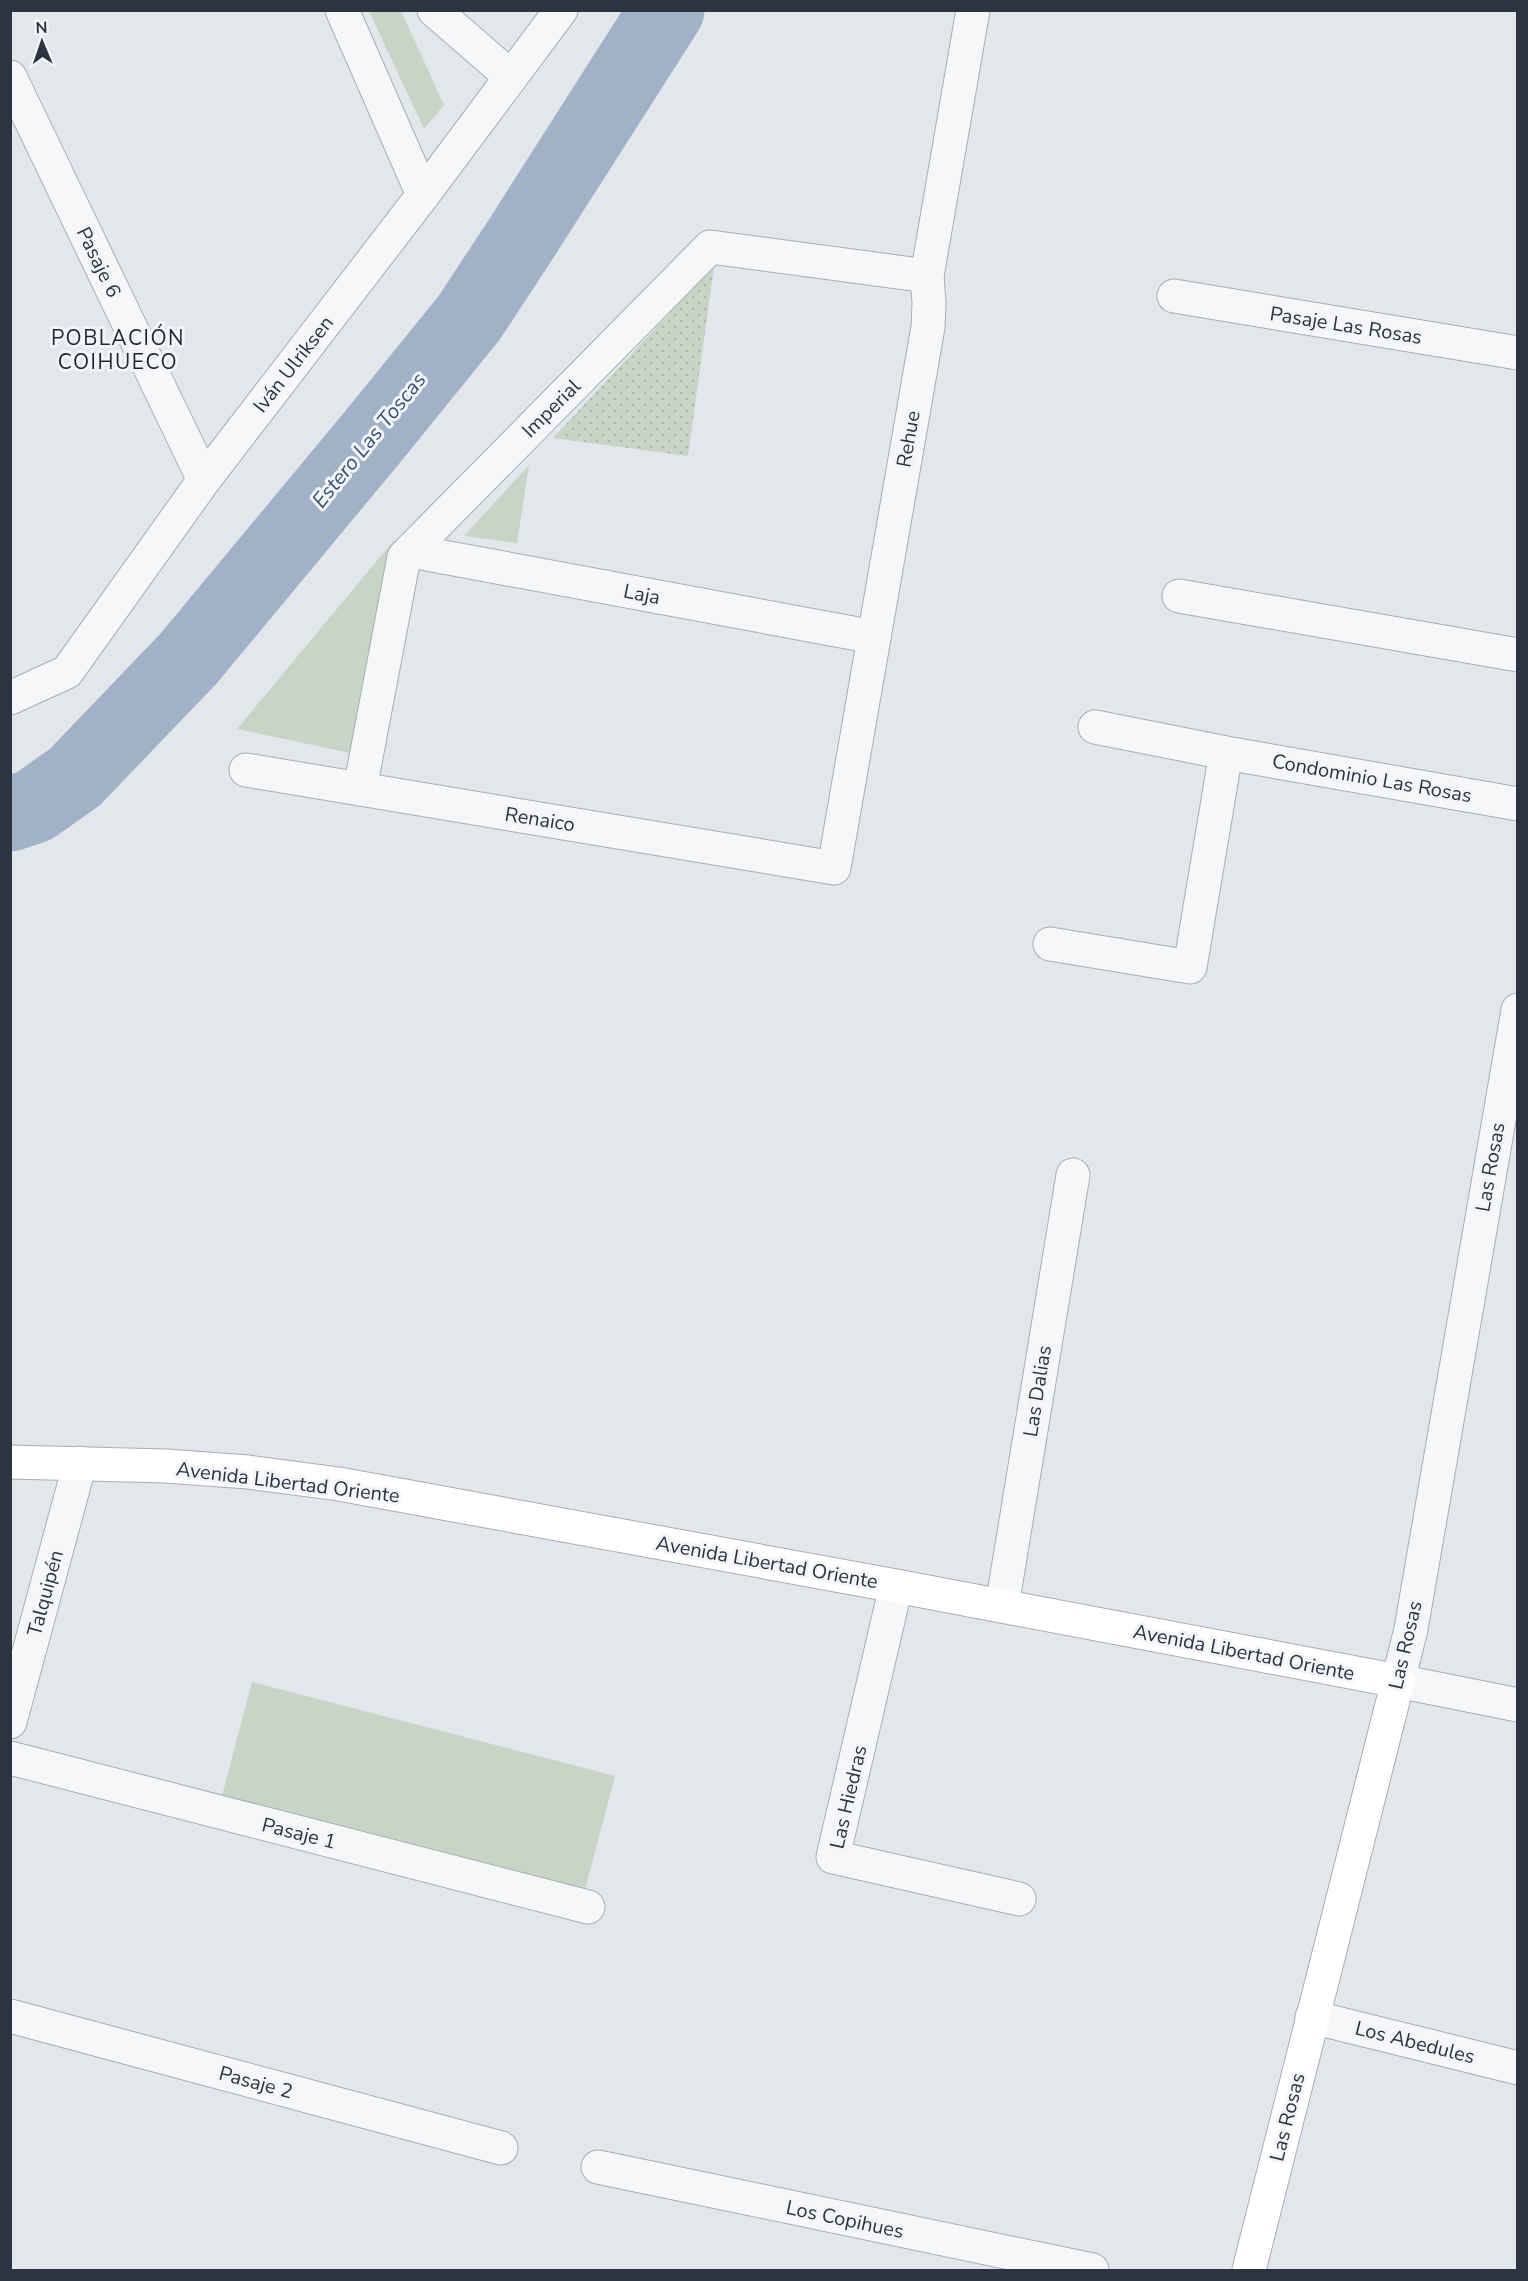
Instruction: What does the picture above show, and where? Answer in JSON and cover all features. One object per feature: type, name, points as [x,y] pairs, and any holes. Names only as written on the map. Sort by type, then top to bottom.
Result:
[{"type":"main road","name":"Avenida Libertad Oriente","points":[[10,1462],[166,1466],[248,1472],[339,1484],[1398,1681]]},
{"type":"main road","name":"Las Rosas","points":[[1249,2271],[1398,1681]]},
{"type":"street","points":[[342,10],[423,195]]},
{"type":"street","points":[[434,10],[511,77]]},
{"type":"street","name":"Iván Ulriksen","points":[[10,698],[67,672],[204,480],[423,195],[561,10]]},
{"type":"street","name":"Rehue","points":[[834,868],[927,327],[929,303],[927,276],[973,10]]},
{"type":"street","name":"Pasaje 6","points":[[10,77],[204,480]]},
{"type":"street","name":"Imperial","points":[[360,789],[404,557],[710,247],[927,276]]},
{"type":"street","name":"Pasaje Las Rosas","points":[[1174,297],[1518,353]]},
{"type":"street","name":"Laja","points":[[411,551],[874,637]]},
{"type":"street","points":[[1179,596],[1518,655]]},
{"type":"street","name":"Condominio Las Rosas","points":[[1095,727],[1226,753],[1518,804]]},
{"type":"street","points":[[1050,944],[1190,967],[1226,753]]},
{"type":"street","name":"Renaico","points":[[246,770],[834,868]]},
{"type":"street","name":"Las Rosas","points":[[1398,1681],[1411,1629],[1518,1010]]},
{"type":"street","name":"Las Dalias","points":[[1002,1606],[1073,1175]]},
{"type":"street","name":"Talquipén","points":[[10,1722],[80,1463]]},
{"type":"street","name":"Las Hiedras","points":[[896,1586],[833,1857],[1019,1899]]},
{"type":"street","name":"Avenida Libertad Oriente","points":[[1398,1681],[1518,1705]]},
{"type":"street","name":"Pasaje 1","points":[[10,1758],[588,1907]]},
{"type":"street","name":"Pasaje 2","points":[[10,2016],[501,2148]]},
{"type":"street","name":"Los Abedules","points":[[1312,2018],[1518,2068]]},
{"type":"street","name":"Los Copihues","points":[[598,2167],[1092,2271]]},
{"type":"green space","points":[[369,11],[401,11],[444,105],[424,129]]},
{"type":"green space","points":[[714,266],[688,456],[553,438]]},
{"type":"green space","points":[[529,465],[517,543],[464,536]]},
{"type":"green space","points":[[395,539],[350,753],[237,729]]},
{"type":"green space","points":[[252,1682],[615,1776],[585,1890],[222,1796]]},
{"type":"waterway","name":"Estero Las Toscas","points":[[10,814],[34,806],[75,777],[189,658],[375,434],[469,318],[667,10]]},
{"type":"district","name":"POBLACIÓN COIHUECO","points":[[118,350]]}]
